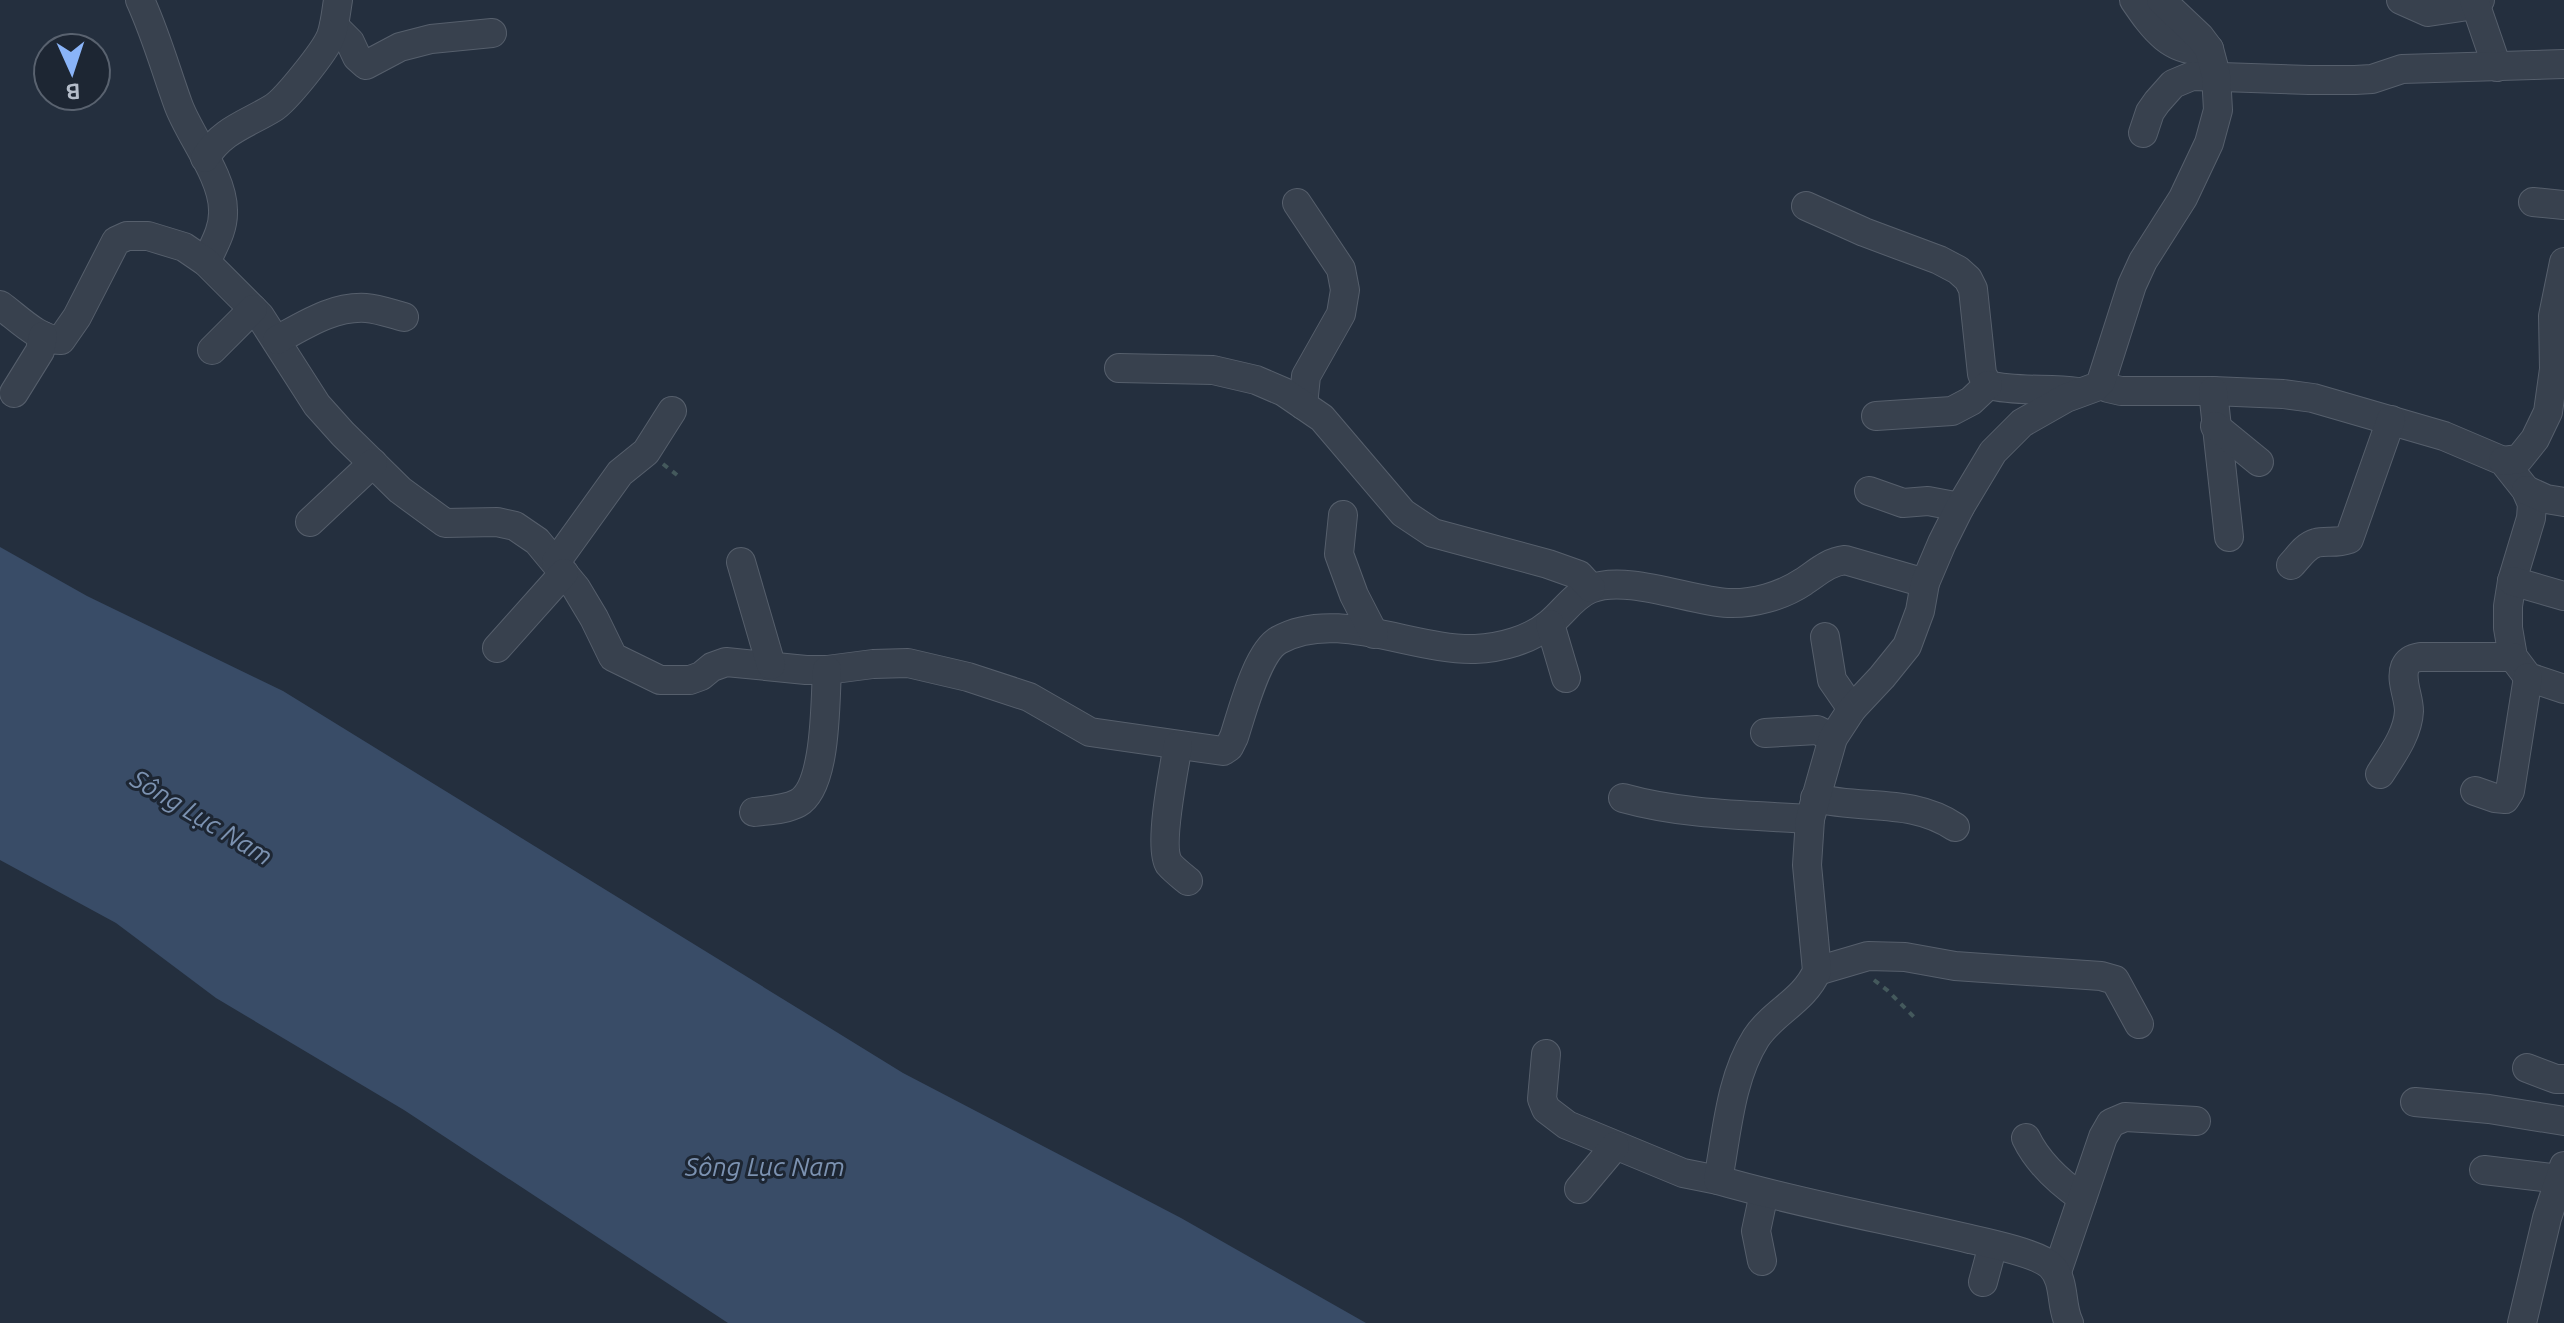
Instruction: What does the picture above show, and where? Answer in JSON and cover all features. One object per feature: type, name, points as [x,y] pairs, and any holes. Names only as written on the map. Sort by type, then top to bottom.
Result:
[{"type":"street","points":[[140,0],[156,35],[178,106],[218,188],[223,208],[221,231],[206,262]]},
{"type":"street","points":[[2134,0],[2147,19],[2172,44],[2213,62],[2309,80],[2372,79],[2402,69],[2564,64]]},
{"type":"street","points":[[1718,1180],[1738,1077],[1755,1039],[1767,1024],[1796,1001],[1813,981],[1817,971],[1807,865],[1813,808],[1833,738],[1852,709],[1907,646],[1920,611],[1925,583],[1960,507],[1993,452],[2022,423],[2090,388],[2108,367],[2132,285],[2143,261],[2183,198],[2209,143],[2218,110],[2213,62],[2200,37],[2161,0]]},
{"type":"street","points":[[2401,0],[2428,12],[2477,2],[2497,67]]},
{"type":"street","points":[[205,158],[213,144],[251,118],[275,107],[329,41],[336,13]]},
{"type":"street","points":[[336,13],[357,57],[366,65],[400,47],[431,39],[492,33]]},
{"type":"street","points":[[2143,133],[2150,112],[2173,84],[2213,62]]},
{"type":"street","points":[[2533,202],[2564,205]]},
{"type":"street","points":[[1297,203],[1341,269],[1345,290],[1341,314],[1306,376],[1303,405]]},
{"type":"street","points":[[1806,206],[1939,260],[1968,279],[1973,289],[1982,374],[1988,385],[2002,389],[2213,391],[2313,398],[2444,436],[2503,461],[2526,490],[2532,504],[2531,518],[2512,581],[2508,628],[2520,667],[2510,791],[2505,799],[2475,791]]},
{"type":"street","points":[[0,305],[43,336],[61,340],[116,241],[127,236],[148,236],[184,247],[206,262],[253,309],[277,340],[317,405],[400,490],[445,523],[497,522],[515,526],[537,541],[560,567],[594,618],[613,657],[660,680],[690,680],[726,662],[827,670],[908,663],[968,677],[1029,697],[1090,732],[1223,751],[1229,747],[1264,654],[1277,641],[1298,632],[1324,629],[1374,634],[1426,646],[1476,649],[1515,642],[1535,634],[1591,588],[1644,587],[1728,603],[1751,601],[1781,593],[1801,584],[1833,561],[1845,560],[1925,583]]},
{"type":"street","points":[[2503,461],[2519,459],[2535,439],[2548,412],[2554,369],[2553,316],[2564,262]]},
{"type":"street","points":[[277,340],[317,318],[347,308],[369,308],[404,317]]},
{"type":"street","points":[[212,350],[253,309]]},
{"type":"street","points":[[14,393],[40,351],[43,336]]},
{"type":"street","points":[[1119,368],[1213,370],[1256,380],[1284,392],[1322,418],[1403,513],[1416,523],[1433,533],[1579,575],[1591,588]]},
{"type":"street","points":[[1876,416],[1952,411],[1971,401],[1988,385]]},
{"type":"street","points":[[2213,391],[2229,537]]},
{"type":"street","points":[[497,648],[560,567],[620,473],[646,452],[672,411]]},
{"type":"street","points":[[2291,565],[2306,548],[2316,543],[2336,543],[2349,539],[2391,420]]},
{"type":"street","points":[[2215,426],[2259,462]]},
{"type":"street","points":[[310,522],[373,463]]},
{"type":"street","points":[[2526,490],[2546,499],[2564,502]]},
{"type":"street","points":[[1869,491],[1903,503],[1928,501],[1960,507]]},
{"type":"street","points":[[1343,515],[1339,554],[1374,634]]},
{"type":"street","points":[[741,562],[771,665]]},
{"type":"street","points":[[2512,581],[2564,596]]},
{"type":"street","points":[[1550,624],[1566,678]]},
{"type":"street","points":[[1825,637],[1832,680],[1852,709]]},
{"type":"street","points":[[2380,774],[2401,740],[2406,724],[2409,711],[2404,675],[2407,663],[2413,658],[2520,667],[2564,689]]},
{"type":"street","points":[[754,812],[784,808],[800,802],[809,793],[822,746],[827,670]]},
{"type":"street","points":[[1765,733],[1817,730],[1833,738]]},
{"type":"street","points":[[1178,745],[1165,829],[1167,859],[1188,881]]},
{"type":"street","points":[[1623,798],[1706,813],[1813,808],[1918,809],[1955,827]]},
{"type":"street","points":[[1817,971],[1868,956],[1905,957],[1955,966],[2101,976],[2115,980],[2139,1024]]},
{"type":"street","points":[[1546,1054],[1542,1099],[1546,1109],[1567,1125],[1683,1173],[1881,1217],[2047,1262],[2057,1272],[2069,1323]]},
{"type":"street","points":[[2527,1068],[2564,1079]]},
{"type":"street","points":[[2415,1102],[2489,1109],[2564,1121]]},
{"type":"street","points":[[2057,1272],[2103,1137],[2111,1123],[2125,1117],[2196,1121]]},
{"type":"street","points":[[2026,1138],[2033,1152],[2064,1185],[2082,1198]]},
{"type":"street","points":[[1579,1189],[1615,1146]]},
{"type":"street","points":[[2484,1170],[2562,1172],[2547,1218],[2522,1323]]},
{"type":"street","points":[[1762,1261],[1756,1231],[1764,1193]]},
{"type":"street","points":[[1983,1282],[1993,1245]]},
{"type":"path","points":[[1857,959],[1867,975],[1916,1019]]},
{"type":"water","name":"Sông Lục Nam","points":[[0,547],[87,596],[283,691],[903,1073],[1181,1218],[1366,1323],[728,1323],[404,1110],[216,998],[116,923],[0,860]]}]
